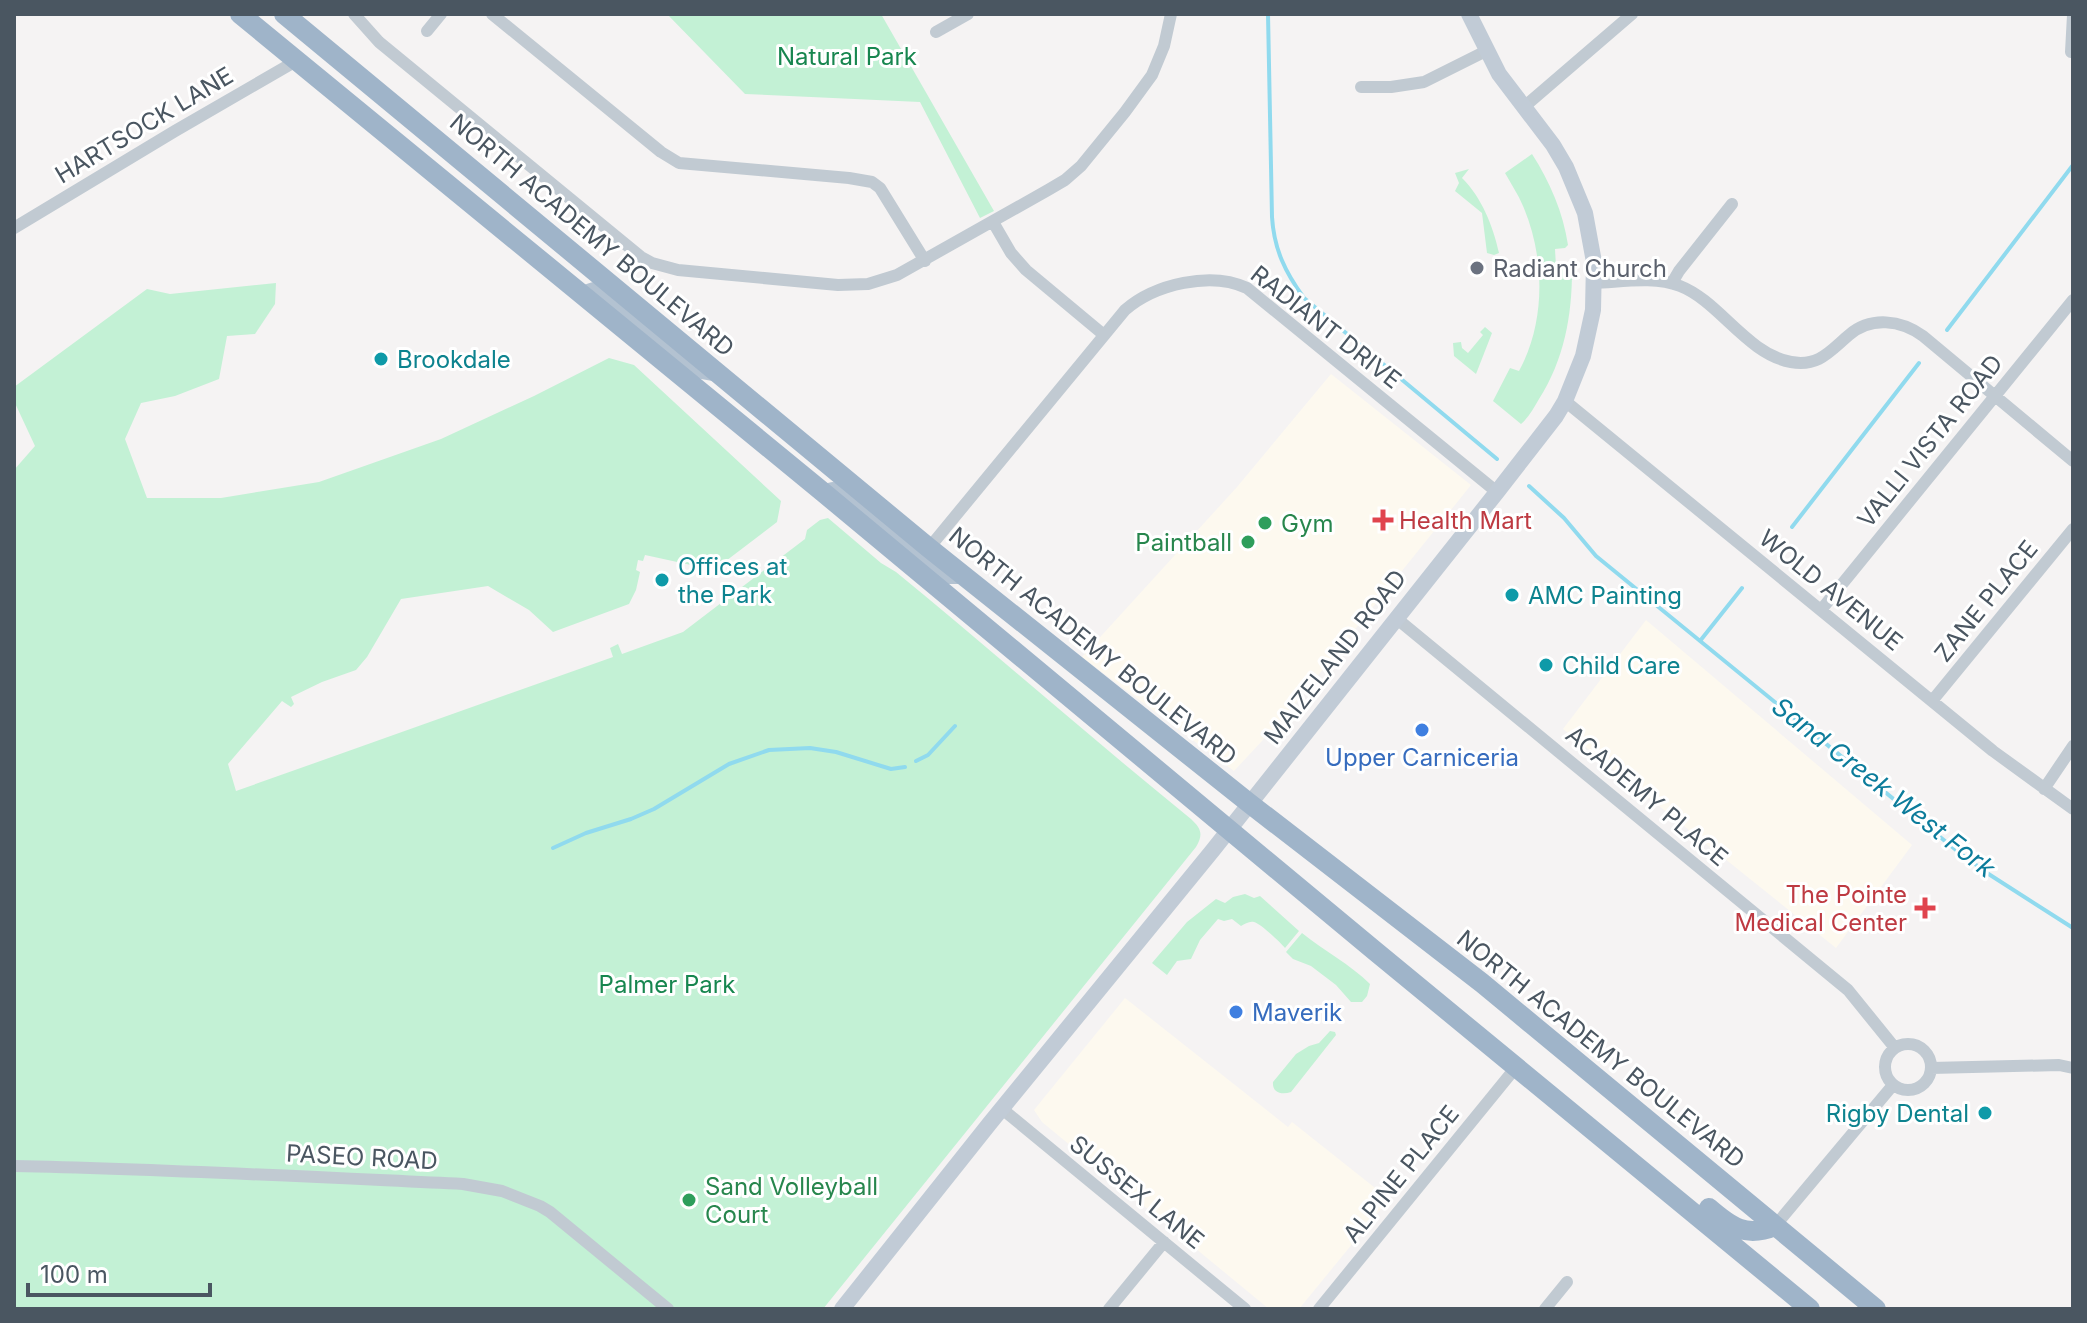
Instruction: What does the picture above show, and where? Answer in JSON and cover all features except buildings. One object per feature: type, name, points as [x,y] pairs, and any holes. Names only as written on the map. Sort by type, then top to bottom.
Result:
[{"type":"highway","points":[[240,14],[1810,1309]]},
{"type":"highway","name":"NORTH ACADEMY BOULEVARD","points":[[284,14],[929,548],[1249,803],[1482,983],[1876,1309]]},
{"type":"highway","points":[[1614,1147],[1641,1152],[1728,1224],[1741,1230],[1765,1230],[1775,1226]]},
{"type":"main road","name":"MAIZELAND ROAD","points":[[842,1309],[1229,829],[1497,492],[1565,401],[1586,346],[1593,310],[1590,237],[1576,189],[1553,145],[1499,74],[1469,14]]},
{"type":"main road","points":[[296,61],[314,39]]},
{"type":"main road","points":[[582,295],[601,292],[696,369],[718,373]]},
{"type":"main road","points":[[824,493],[833,491],[847,497],[932,566],[947,575],[963,575]]},
{"type":"street","points":[[354,14],[379,42],[631,250],[652,263],[678,270],[838,285],[882,281],[925,261],[1065,180],[1090,156],[1152,75],[1164,46],[1171,14]]},
{"type":"street","points":[[427,31],[441,14]]},
{"type":"street","points":[[492,14],[661,152],[679,163],[872,182],[886,195],[925,261]]},
{"type":"street","points":[[936,32],[968,14]]},
{"type":"street","points":[[1524,107],[1632,14]]},
{"type":"street","points":[[2071,52],[2073,15]]},
{"type":"street","points":[[1361,87],[1424,82],[1486,51]]},
{"type":"street","name":"HARTSOCK LANE","points":[[14,228],[296,61]]},
{"type":"street","points":[[1672,283],[1732,204]]},
{"type":"street","points":[[993,222],[1011,253],[1026,270],[1104,335]]},
{"type":"street","name":"RADIANT DRIVE","points":[[929,548],[1133,303],[1157,292],[1203,279],[1238,284],[1258,298],[1497,492]]},
{"type":"street","points":[[1594,283],[1658,281],[1684,287],[1760,348],[1784,361],[1799,363],[1826,356],[1860,327],[1872,323],[1898,323],[1923,336],[2073,461]]},
{"type":"street","name":"VALLI VISTA ROAD","points":[[1821,610],[2073,300]]},
{"type":"street","name":"WOLD AVENUE","points":[[1565,401],[1993,751],[2073,809]]},
{"type":"street","name":"ZANE PLACE","points":[[1932,701],[2073,529]]},
{"type":"street","name":"ACADEMY PLACE","points":[[1396,618],[1848,990],[1895,1048]]},
{"type":"street","points":[[2044,789],[2073,746]]},
{"type":"street","points":[[1911,1044],[1925,1051],[1931,1068],[1926,1082],[1908,1090],[1893,1085],[1886,1062],[1895,1048],[1911,1044]]},
{"type":"street","points":[[1931,1068],[2059,1065],[2073,1068]]},
{"type":"street","name":"ALPINE PLACE","points":[[1319,1309],[1517,1066]]},
{"type":"street","points":[[1775,1226],[1893,1085]]},
{"type":"street","name":"SUSSEX LANE","points":[[1001,1108],[1245,1309]]},
{"type":"street","name":"PASEO ROAD","points":[[14,1166],[345,1178],[463,1184],[492,1189],[540,1206],[560,1219],[668,1309]]},
{"type":"street","points":[[1109,1309],[1164,1242]]},
{"type":"street","points":[[1545,1309],[1567,1282]]},
{"type":"shaded area","points":[[1331,374],[1471,485],[1287,714],[1234,771],[1082,657],[1237,487]]},
{"type":"shaded area","points":[[1646,620],[1912,845],[1836,948],[1563,729]]},
{"type":"shaded area","points":[[1125,998],[1288,1127],[1292,1122],[1389,1199],[1299,1309],[1269,1309],[1042,1122],[1034,1110]]},
{"type":"green space","name":"Natural Park","points":[[667,14],[881,14],[994,211],[980,218],[920,102],[745,94]]},
{"type":"green space","points":[[1532,154],[1550,186],[1563,221],[1568,245],[1555,249],[1556,267],[1566,267],[1572,271],[1572,288],[1565,337],[1555,369],[1535,406],[1521,424],[1493,401],[1510,368],[1519,371],[1528,352],[1538,311],[1539,268],[1535,246],[1523,206],[1505,173]]},
{"type":"green space","points":[[1469,169],[1462,178],[1481,203],[1490,223],[1499,253],[1494,255],[1487,253],[1482,213],[1455,191],[1459,183],[1455,173]]},
{"type":"green space","name":"Palmer Park","points":[[276,283],[275,304],[255,334],[227,336],[219,379],[175,396],[141,403],[125,439],[147,498],[221,498],[319,482],[441,439],[609,358],[634,365],[781,501],[777,522],[714,570],[645,555],[643,561],[638,560],[636,570],[640,572],[629,604],[553,632],[529,610],[488,586],[401,599],[356,670],[291,697],[294,704],[291,707],[282,701],[228,764],[236,791],[613,657],[610,648],[618,644],[622,654],[683,632],[805,539],[807,530],[828,518],[970,633],[1199,829],[1200,839],[1196,847],[823,1309],[14,1309],[14,470],[35,446],[14,401],[14,387],[147,289],[170,294]]},
{"type":"green space","points":[[1485,327],[1492,333],[1476,374],[1454,356],[1453,343],[1461,342],[1468,353],[1483,335],[1480,332]]},
{"type":"green space","points":[[1245,894],[1254,898],[1260,896],[1299,931],[1285,948],[1257,923],[1241,926],[1232,919],[1218,919],[1200,940],[1191,959],[1177,961],[1167,975],[1152,963],[1187,922],[1216,899],[1225,903]]},
{"type":"green space","points":[[1302,933],[1370,984],[1362,1002],[1351,1002],[1336,985],[1286,952]]},
{"type":"green space","points":[[1330,1031],[1336,1035],[1291,1092],[1276,1091],[1273,1082],[1296,1054],[1319,1043]]},
{"type":"waterway","name":"Sand Creek West Fork","points":[[1268,14],[1272,217],[1278,250],[1291,279],[1304,298],[1497,459]]},
{"type":"waterway","points":[[1947,330],[2073,165]]},
{"type":"waterway","name":"Sand Creek West Fork","points":[[1792,527],[1919,363]]},
{"type":"waterway","name":"Sand Creek West Fork","points":[[1529,486],[1564,518],[1596,556],[1956,850],[2073,928]]},
{"type":"waterway","name":"Sand Creek West Fork","points":[[1700,641],[1742,588]]},
{"type":"waterway","points":[[916,761],[928,755],[955,726]]},
{"type":"waterway","points":[[553,848],[654,809],[729,764],[769,750],[810,748],[836,752],[891,769],[905,767]]},
{"type":"place","name":"Radiant Church","points":[[1477,268]]},
{"type":"place","name":"Brookdale","points":[[381,359]]},
{"type":"place","name":"Health Mart","points":[[1383,520]]},
{"type":"place","name":"Gym","points":[[1265,523]]},
{"type":"place","name":"Paintball","points":[[1248,542]]},
{"type":"place","name":"Offices at the Park","points":[[662,580]]},
{"type":"place","name":"AMC Painting","points":[[1512,595]]},
{"type":"place","name":"Child Care","points":[[1546,665]]},
{"type":"place","name":"Upper Carniceria","points":[[1422,730]]},
{"type":"place","name":"The Pointe Medical Center","points":[[1925,908]]},
{"type":"place","name":"Maverik","points":[[1236,1012]]},
{"type":"place","name":"Rigby Dental","points":[[1985,1113]]},
{"type":"place","name":"Sand Volleyball Court","points":[[689,1200]]}]
